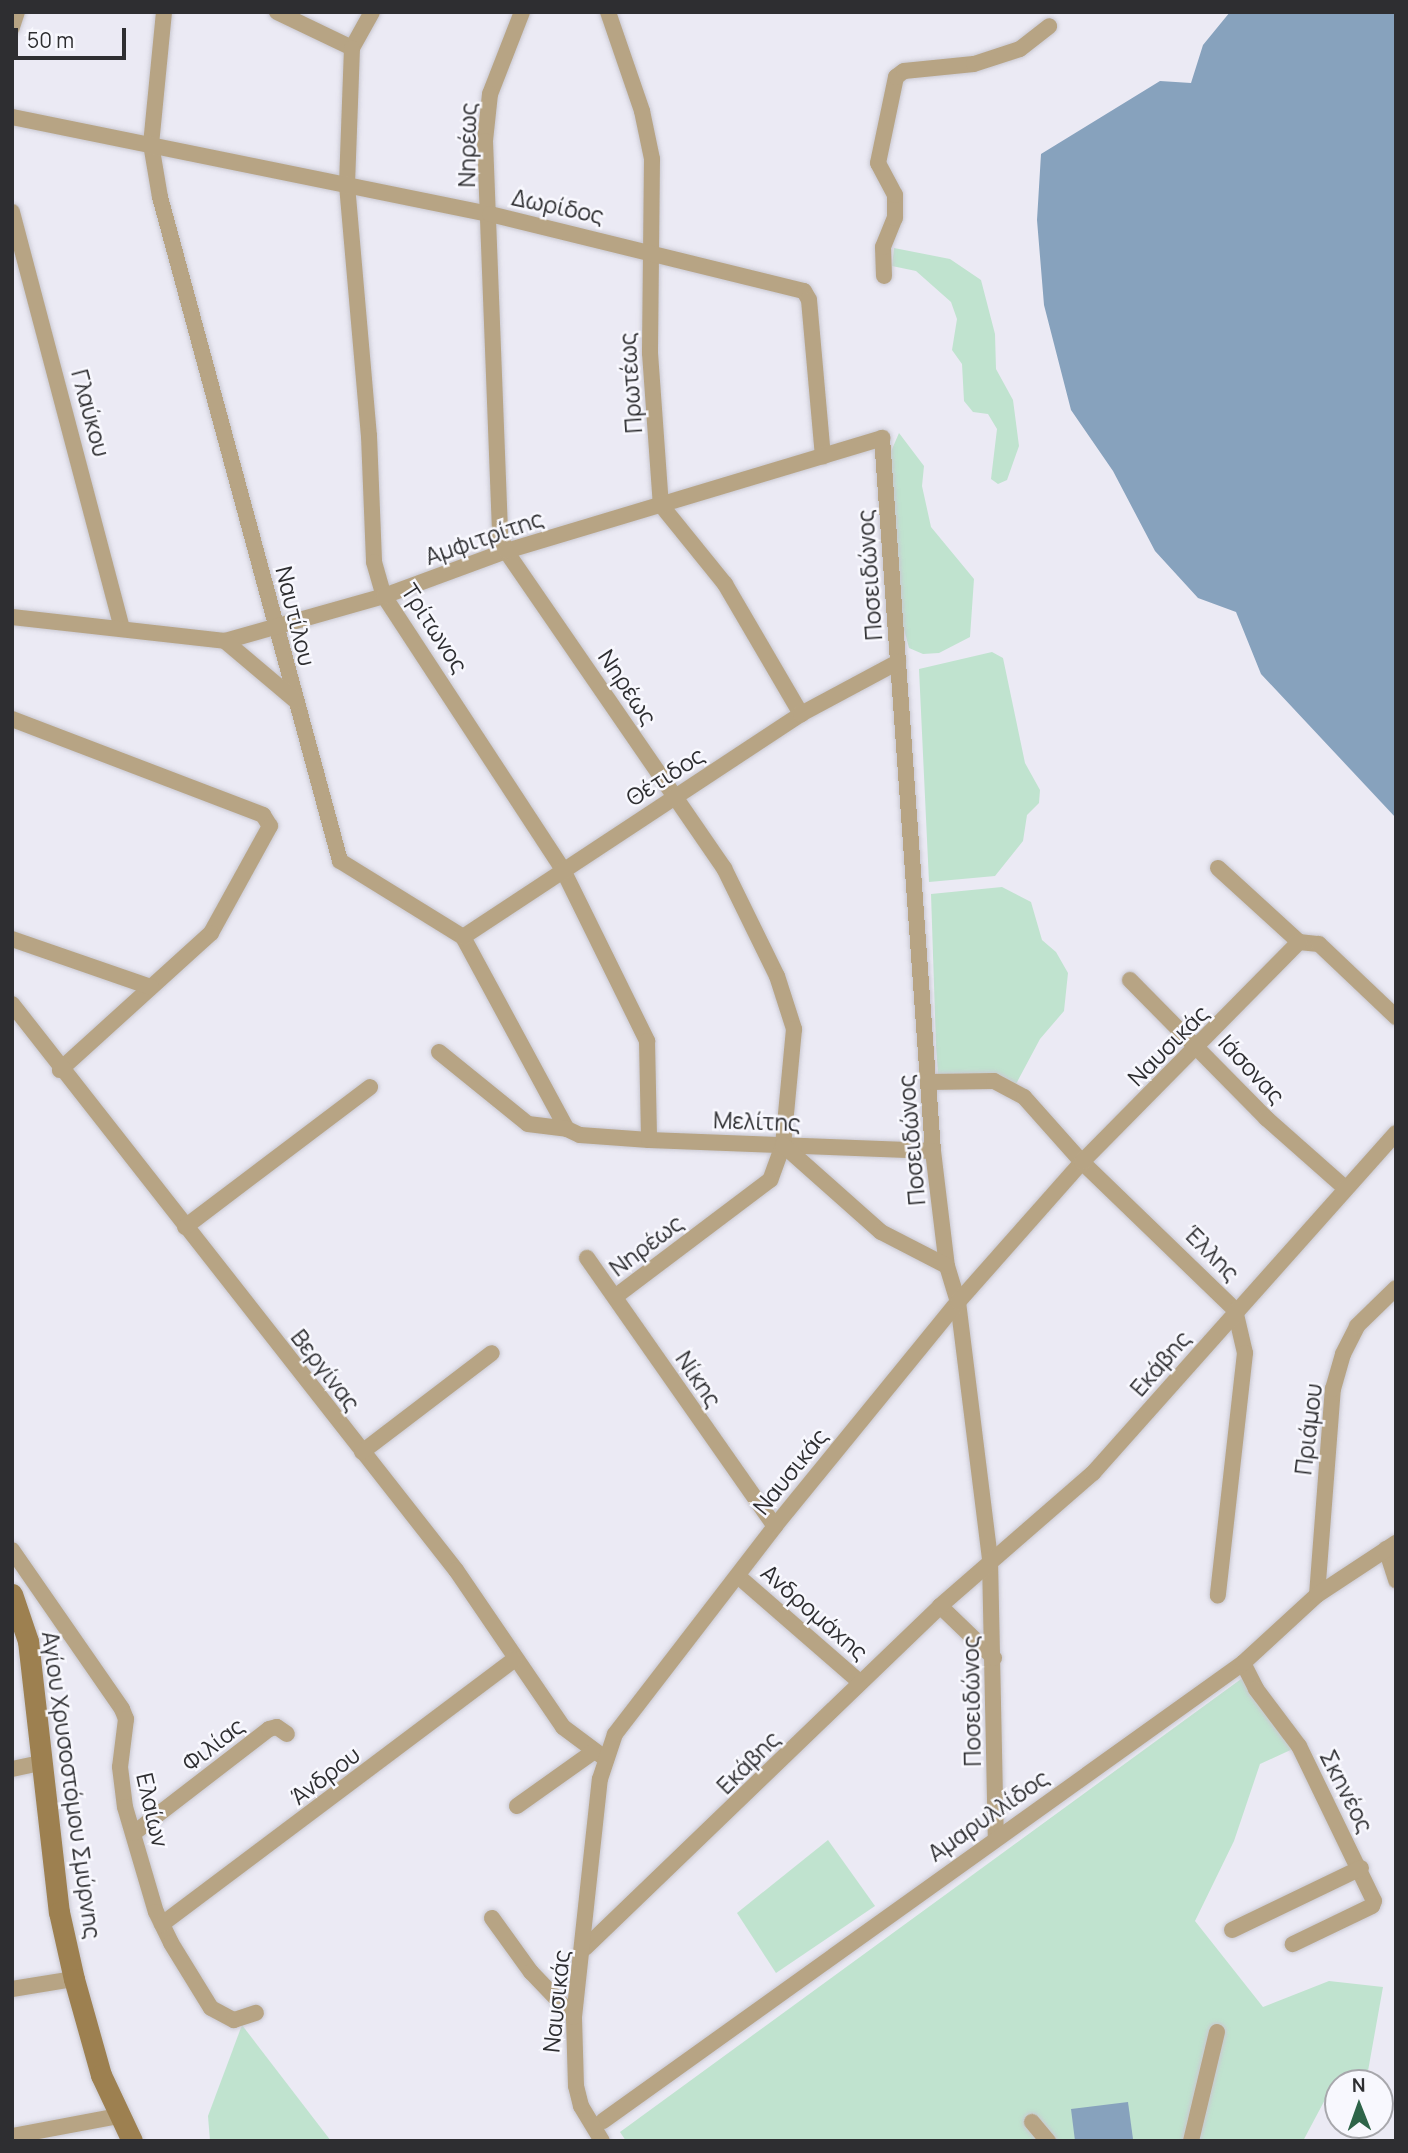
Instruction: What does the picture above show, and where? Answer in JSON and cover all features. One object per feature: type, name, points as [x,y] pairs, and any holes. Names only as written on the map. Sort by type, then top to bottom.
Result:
[{"type":"main road","name":"Αγίου Χρυσοστόμου Σμύρνης","points":[[12,1594],[41,1763],[59,1912],[74,1979],[101,2075],[132,2141]]},
{"type":"street","points":[[12,27],[18,12]]},
{"type":"street","name":"Ναυτίλου","points":[[163,12],[151,144],[160,197],[250,522],[273,624],[340,861],[463,937],[573,1132]]},
{"type":"street","points":[[277,12],[352,48]]},
{"type":"street","name":"Τρίτωνος","points":[[372,12],[352,48],[347,185],[369,436],[373,559],[384,596],[563,870],[648,1043],[649,1140]]},
{"type":"street","name":"Νηρέως","points":[[522,12],[490,94],[485,141],[490,214],[497,495],[506,551],[724,868],[777,976],[792,1019],[783,1145],[768,1181],[615,1297]]},
{"type":"street","name":"Πρωτέως","points":[[608,12],[642,111],[652,159],[648,249],[662,505]]},
{"type":"street","points":[[884,276],[883,247],[895,218],[895,195],[878,166],[896,77],[904,71],[974,64],[1020,49],[1049,26]]},
{"type":"street","name":"Δωρίδος","points":[[12,117],[490,214],[648,249],[806,293],[823,456]]},
{"type":"street","name":"Γλαύκου","points":[[12,212],[122,628]]},
{"type":"street","name":"Αμφιτρίτης","points":[[12,617],[225,641],[273,624],[384,596],[506,551],[882,438]]},
{"type":"street","name":"Ποσειδώνος","points":[[882,438],[933,1151],[947,1266],[958,1302],[990,1560],[996,1836]]},
{"type":"street","points":[[662,505],[725,584],[801,714]]},
{"type":"street","points":[[225,641],[296,701]]},
{"type":"street","name":"Θέτιδος","points":[[463,937],[801,714],[898,662]]},
{"type":"street","points":[[12,719],[263,815],[270,821],[269,830],[211,933],[60,1070]]},
{"type":"street","points":[[1218,868],[1299,942],[1319,944],[1396,1017]]},
{"type":"street","points":[[12,939],[151,987]]},
{"type":"street","name":"Ναυσικάς","points":[[602,2141],[581,2106],[573,2073],[574,2017],[584,1948],[600,1756],[637,1704],[739,1577],[775,1526],[958,1302],[1082,1162],[1200,1047],[1299,942]]},
{"type":"street","name":"Ιάσονας","points":[[1130,980],[1200,1047],[1266,1118],[1344,1187]]},
{"type":"street","name":"Βεργίνας","points":[[12,1004],[60,1070],[456,1570],[514,1660],[563,1727],[600,1756]]},
{"type":"street","name":"Μελίτης","points":[[439,1052],[528,1124],[649,1140],[933,1151]]},
{"type":"street","name":"Έλλης","points":[[928,1082],[994,1081],[1012,1088],[1082,1162],[1235,1310],[1245,1353],[1218,1595]]},
{"type":"street","points":[[185,1227],[370,1087]]},
{"type":"street","name":"Εκάβης","points":[[584,1948],[940,1606],[1093,1473],[1344,1187],[1396,1133]]},
{"type":"street","points":[[783,1145],[881,1232],[947,1266]]},
{"type":"street","name":"Νίκης","points":[[587,1258],[775,1526]]},
{"type":"street","name":"Πριάμου","points":[[1317,1595],[1333,1389],[1357,1326],[1396,1288]]},
{"type":"street","points":[[362,1452],[492,1353]]},
{"type":"street","points":[[1391,1546],[1396,1580]]},
{"type":"street","name":"Αμαρυλλίδος","points":[[603,2121],[996,1836],[1244,1664],[1317,1595],[1391,1546]]},
{"type":"street","name":"Ελαίων","points":[[12,1550],[122,1709],[122,1787],[162,1924],[211,2008],[234,2020],[256,2013]]},
{"type":"street","name":"Ανδρομάχης","points":[[739,1577],[860,1682]]},
{"type":"street","points":[[940,1606],[994,1658]]},
{"type":"street","name":"Άνδρου","points":[[162,1924],[514,1660]]},
{"type":"street","name":"Σκηνέος","points":[[1244,1664],[1256,1689],[1299,1746],[1373,1894],[1372,1906],[1293,1944]]},
{"type":"street","name":"Φιλίας","points":[[134,1833],[269,1729],[277,1727],[287,1734]]},
{"type":"street","points":[[517,1806],[600,1756]]},
{"type":"street","points":[[12,1769],[41,1763]]},
{"type":"street","points":[[1232,1930],[1361,1868]]},
{"type":"street","points":[[492,1918],[531,1972],[574,2017]]},
{"type":"street","points":[[12,1989],[74,1979]]},
{"type":"street","points":[[1191,2141],[1217,2032]]},
{"type":"street","points":[[581,2106],[603,2121],[613,2141]]},
{"type":"street","points":[[12,2136],[119,2116]]},
{"type":"street","points":[[1032,2122],[1048,2141]]},
{"type":"green space","points":[[894,248],[950,259],[981,280],[995,334],[996,369],[1013,400],[1019,446],[1007,480],[998,484],[991,479],[997,429],[988,414],[973,412],[964,401],[962,364],[952,350],[957,319],[951,302],[916,271],[892,266]]},
{"type":"green space","points":[[899,433],[924,466],[922,486],[931,527],[974,579],[970,637],[939,653],[923,654],[909,648],[902,622],[889,456]]},
{"type":"green space","points":[[992,652],[1003,658],[1025,763],[1040,790],[1039,803],[1027,815],[1023,841],[995,876],[929,882],[919,669]]},
{"type":"green space","points":[[1002,887],[1031,902],[1042,940],[1056,952],[1068,973],[1064,1011],[1040,1039],[1016,1084],[986,1073],[938,1074],[931,894]]},
{"type":"green space","points":[[1252,1671],[1297,1747],[1260,1764],[1234,1841],[1195,1921],[1263,2007],[1329,1981],[1383,1987],[1368,2069],[1324,2069],[1324,2102],[1303,2141],[626,2141],[620,2132]]},
{"type":"green space","points":[[828,1840],[875,1906],[776,1973],[737,1913]]},
{"type":"green space","points":[[242,2025],[331,2141],[210,2141],[208,2116]]},
{"type":"water","points":[[1230,12],[1396,12],[1396,818],[1261,674],[1236,612],[1198,598],[1155,551],[1113,471],[1071,410],[1044,305],[1037,220],[1041,154],[1160,81],[1191,83],[1203,45]]},
{"type":"water","points":[[1128,2102],[1133,2139],[1075,2141],[1071,2109]]}]
